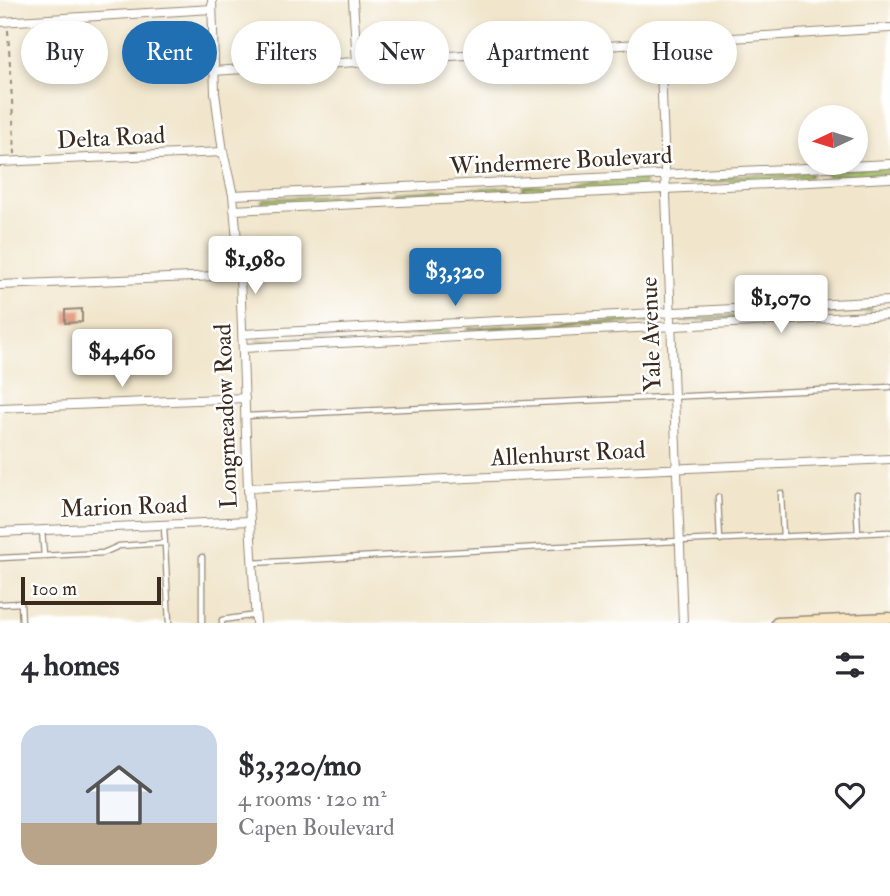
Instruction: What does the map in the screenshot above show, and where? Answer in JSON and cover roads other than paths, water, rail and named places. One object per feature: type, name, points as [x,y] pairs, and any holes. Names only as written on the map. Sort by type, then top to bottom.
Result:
[{"type":"main road","points":[[777,623],[890,618]]},
{"type":"street","points":[[353,0],[355,32]]},
{"type":"street","points":[[0,22],[212,5]]},
{"type":"street","points":[[737,39],[890,28]]},
{"type":"street","points":[[449,57],[627,46]]},
{"type":"street","points":[[217,71],[355,63]]},
{"type":"street","name":"Longmeadow Road","points":[[215,84],[223,152],[233,195],[240,275],[256,619]]},
{"type":"street","name":"Yale Avenue","points":[[662,84],[682,623]]},
{"type":"street","name":"Delta Road","points":[[0,162],[223,152]]},
{"type":"street","name":"Windermere Boulevard","points":[[868,165],[890,164]]},
{"type":"street","name":"Windermere Boulevard","points":[[233,195],[798,168]]},
{"type":"street","name":"Windermere Boulevard","points":[[234,210],[890,178]]},
{"type":"street","points":[[0,285],[240,275]]},
{"type":"street","points":[[243,334],[885,301]]},
{"type":"street","points":[[243,348],[885,315]]},
{"type":"street","points":[[0,408],[245,398]]},
{"type":"street","name":"Allenhurst Road","points":[[248,488],[890,459]]},
{"type":"street","name":"Marion Road","points":[[0,531],[250,521]]},
{"type":"lane","points":[[819,175],[819,182]]},
{"type":"lane","points":[[517,182],[518,197]]},
{"type":"lane","points":[[387,188],[388,203]]},
{"type":"lane","points":[[885,301],[885,315]]},
{"type":"lane","points":[[458,322],[459,337]]},
{"type":"lane","points":[[245,416],[890,387]]},
{"type":"lane","points":[[781,492],[783,537]]},
{"type":"lane","points":[[856,494],[858,534]]},
{"type":"lane","points":[[718,497],[720,540]]},
{"type":"lane","points":[[164,525],[169,623]]},
{"type":"lane","points":[[42,530],[44,556]]},
{"type":"lane","points":[[252,563],[890,532]]},
{"type":"lane","points":[[0,558],[103,553],[119,546],[165,543]]},
{"type":"lane","points":[[202,557],[202,623]]},
{"type":"lane","points":[[0,604],[21,603],[22,623]]},
{"type":"lane","points":[[222,623],[222,620],[256,619]]}]
